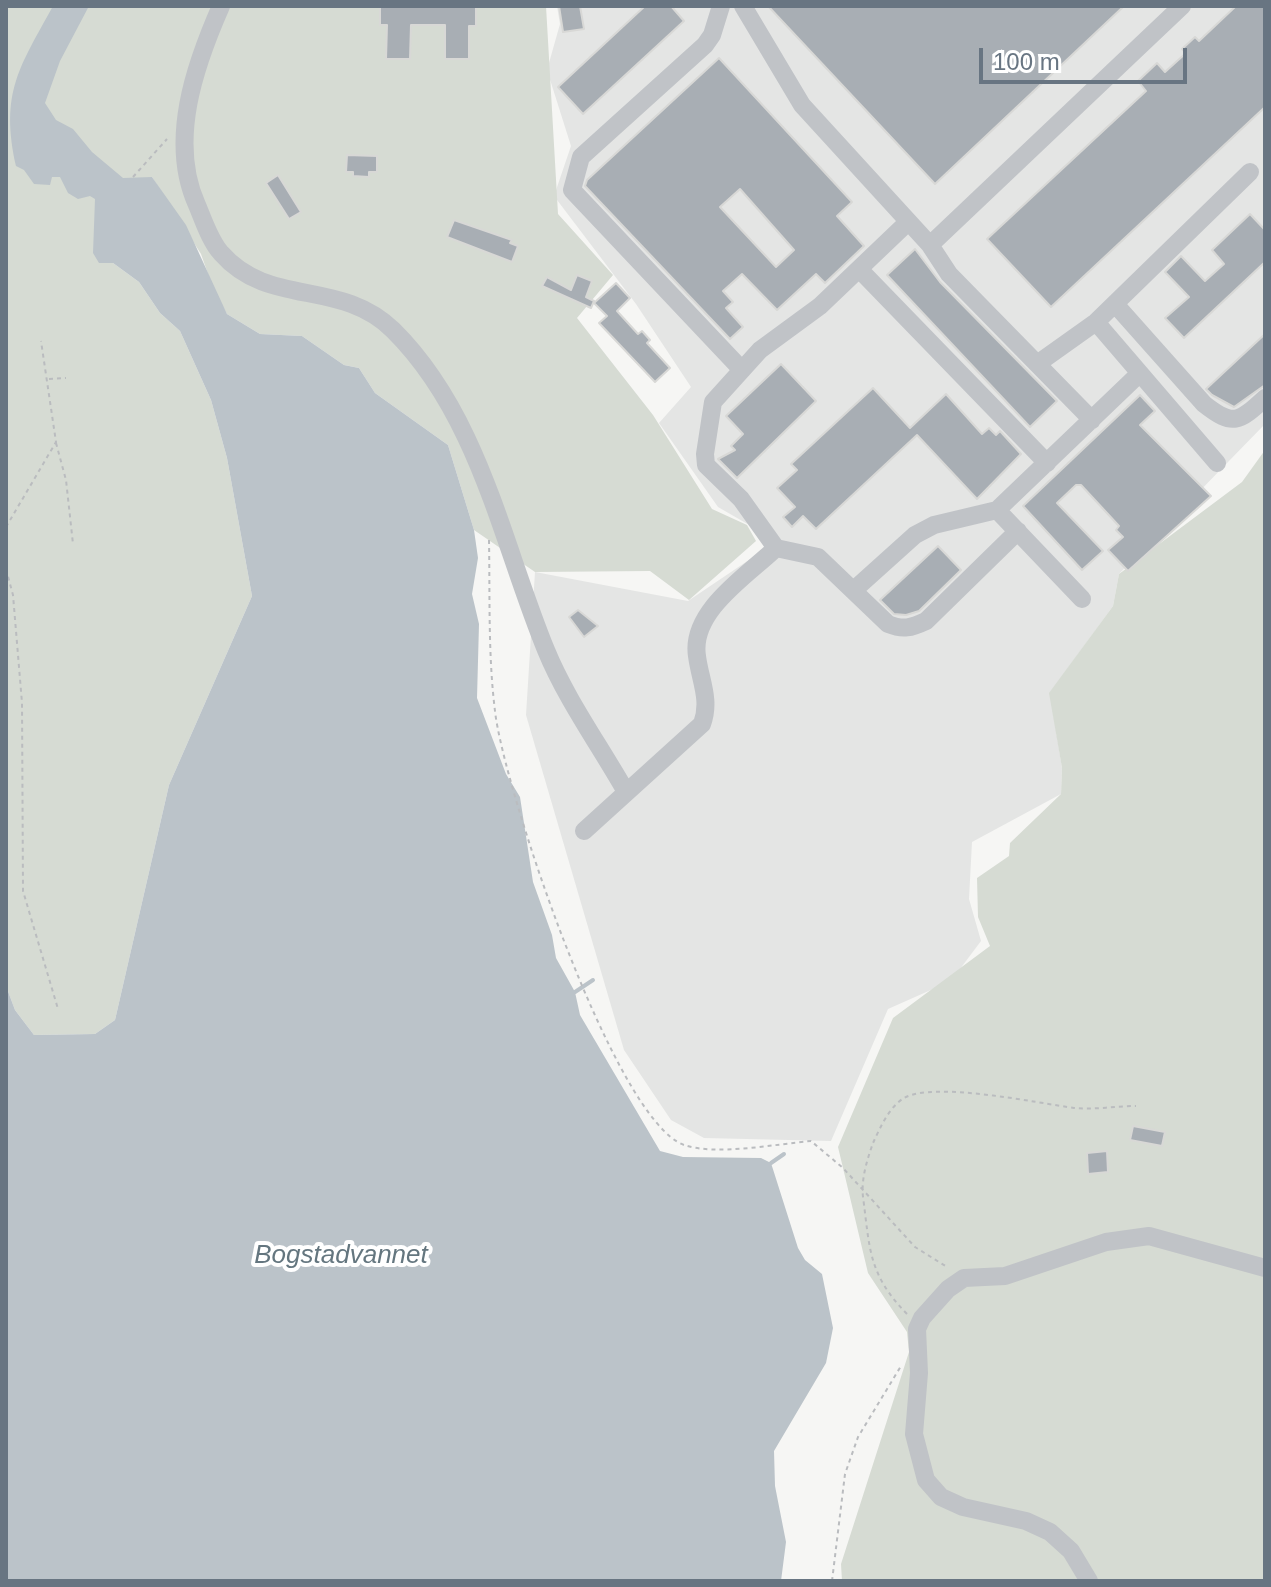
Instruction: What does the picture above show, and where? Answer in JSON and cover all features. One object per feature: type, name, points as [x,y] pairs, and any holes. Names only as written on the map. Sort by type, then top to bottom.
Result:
[{"type":"street","points":[[221,6],[195,71],[186,133],[195,201],[219,252],[246,275],[273,288],[325,293],[362,307],[393,329],[426,369],[458,421],[547,653],[626,792]]},
{"type":"street","points":[[721,6],[712,35],[705,45],[581,157],[572,190],[742,370]]},
{"type":"street","points":[[743,6],[802,105],[930,245],[949,274],[1092,420]]},
{"type":"street","points":[[930,245],[1176,8]]},
{"type":"street","points":[[1037,364],[1096,322],[1250,172]]},
{"type":"street","points":[[908,222],[820,306],[760,350],[713,402],[706,465],[741,499],[776,548],[818,557],[855,589],[888,624],[911,628],[926,621],[1018,531]]},
{"type":"street","points":[[859,269],[1047,463]]},
{"type":"street","points":[[1115,304],[1204,404],[1219,415],[1230,420],[1244,418],[1265,398]]},
{"type":"street","points":[[1096,322],[1217,463]]},
{"type":"street","points":[[855,589],[915,535],[934,525],[997,510],[1139,374]]},
{"type":"street","points":[[997,510],[1082,599]]},
{"type":"street","points":[[584,831],[702,724],[707,709],[696,652],[698,631],[719,601],[776,548]]},
{"type":"street","points":[[1089,1581],[1071,1551],[1050,1532],[1026,1521],[963,1507],[941,1497],[926,1480],[914,1434],[919,1373],[917,1329],[928,1309],[964,1278],[1005,1276],[1106,1242],[1149,1236],[1265,1268]]},
{"type":"path","points":[[133,177],[169,137]]},
{"type":"path","points":[[41,341],[56,442],[63,460],[73,544]]},
{"type":"path","points":[[49,379],[66,378]]},
{"type":"path","points":[[6,527],[56,442]]},
{"type":"path","points":[[488,532],[495,712],[505,765],[576,976],[619,1063],[653,1118],[682,1144],[711,1149],[811,1141],[862,1188],[915,1247],[964,1278]]},
{"type":"path","points":[[6,569],[13,595],[22,703],[23,891],[58,1009]]},
{"type":"path","points":[[917,1329],[884,1290],[872,1264],[862,1188],[867,1160],[880,1126],[906,1096],[960,1092],[1077,1108],[1136,1106]]},
{"type":"path","points":[[832,1581],[845,1474],[858,1437],[901,1366]]},
{"type":"shaded area","points":[[6,6],[546,6],[558,214],[613,275],[577,318],[653,415],[712,509],[747,525],[756,541],[689,600],[650,571],[535,572],[474,530],[448,445],[375,393],[359,368],[344,365],[302,336],[260,334],[227,314],[213,288],[201,254],[152,177],[113,263],[139,282],[160,313],[180,331],[211,400],[227,458],[252,596],[169,785],[115,1020],[95,1034],[34,1035],[15,1010],[6,986]]},
{"type":"shaded area","points":[[557,6],[1265,6],[1265,424],[1119,574],[1113,606],[1050,693],[1062,768],[1061,794],[972,842],[969,899],[981,941],[951,981],[888,1009],[831,1141],[704,1138],[671,1120],[624,1050],[526,715],[535,572],[688,601],[777,541],[718,507],[659,423],[691,387],[636,304],[554,196],[571,146],[547,70],[560,24]]},
{"type":"shaded area","points":[[1265,450],[1265,1581],[842,1581],[841,1564],[909,1352],[907,1332],[868,1273],[838,1147],[893,1018],[990,946],[978,917],[977,878],[1009,856],[1010,843],[1061,794],[1062,768],[1049,693],[1113,606],[1119,574],[1242,482]]},
{"type":"water","name":"Bogstadvannet","points":[[53,6],[89,6],[60,61],[45,103],[56,120],[73,129],[92,152],[123,178],[152,177],[186,225],[227,314],[260,334],[302,336],[344,365],[359,368],[375,393],[448,445],[474,530],[478,558],[472,594],[479,624],[477,698],[506,774],[520,797],[533,882],[552,935],[556,958],[575,992],[580,1015],[660,1151],[683,1157],[761,1158],[771,1163],[798,1248],[805,1260],[822,1274],[833,1328],[826,1363],[774,1451],[775,1486],[786,1542],[781,1581],[6,1581],[6,986],[15,1010],[34,1035],[95,1034],[115,1020],[169,785],[252,596],[227,458],[211,400],[180,331],[160,313],[139,282],[113,263],[99,263],[93,253],[95,199],[90,196],[78,199],[68,193],[60,177],[52,177],[50,185],[34,184],[24,170],[16,166],[10,119],[16,82]]},
{"type":"building","points":[[380,6],[476,6],[476,26],[469,26],[469,59],[445,59],[445,25],[411,25],[410,59],[386,59],[387,25],[380,25]]},
{"type":"building","points":[[559,6],[580,6],[584,29],[563,32]]},
{"type":"building","points":[[645,6],[671,6],[684,21],[583,114],[558,87]]},
{"type":"building","points":[[768,6],[1124,6],[935,184]]},
{"type":"building","points":[[1236,6],[1265,6],[1265,107],[1051,307],[987,239],[1146,91],[1138,81],[1157,63],[1165,72],[1186,53],[1182,49],[1195,37],[1199,41]]},
{"type":"building","points":[[719,58],[852,202],[837,216],[864,246],[825,283],[816,274],[777,310],[742,274],[723,291],[733,302],[726,308],[743,327],[730,339],[585,186],[587,180]],"holes":[[[740,189],[794,250],[776,267],[720,207]]]},
{"type":"building","points":[[347,155],[377,156],[377,172],[369,172],[369,177],[353,176],[353,172],[346,172]]},
{"type":"building","points":[[278,175],[301,212],[289,219],[266,183]]},
{"type":"building","points":[[1250,214],[1265,230],[1265,262],[1184,338],[1165,318],[1189,297],[1165,272],[1181,256],[1205,281],[1224,264],[1212,250]]},
{"type":"building","points":[[454,220],[512,240],[510,243],[518,246],[512,262],[447,237]]},
{"type":"building","points":[[915,249],[940,282],[1057,401],[1030,427],[887,275]]},
{"type":"building","points":[[577,275],[592,281],[586,297],[594,301],[591,308],[542,286],[547,277],[571,290]]},
{"type":"building","points":[[616,283],[630,298],[617,311],[638,334],[642,331],[650,340],[647,343],[670,368],[655,382],[599,323],[607,316],[594,303]]},
{"type":"building","points":[[1265,334],[1265,385],[1234,407],[1212,395],[1206,389]]},
{"type":"building","points":[[781,364],[816,401],[737,478],[718,459],[735,450],[731,446],[743,434],[726,416]]},
{"type":"building","points":[[873,388],[910,428],[946,394],[982,434],[989,428],[996,435],[1000,431],[1021,454],[977,499],[917,435],[816,529],[803,516],[792,527],[783,517],[795,507],[777,488],[797,470],[791,464]]},
{"type":"building","points":[[1140,395],[1155,411],[1140,425],[1211,496],[1128,571],[1108,550],[1123,537],[1116,530],[1119,526],[1081,485],[1076,485],[1057,503],[1103,551],[1082,570],[1023,506]]},
{"type":"building","points":[[938,546],[961,570],[919,611],[906,615],[894,614],[880,600]]},
{"type":"building","points":[[578,610],[598,626],[584,637],[569,617]]},
{"type":"building","points":[[1133,1126],[1165,1132],[1162,1146],[1130,1140]]},
{"type":"building","points":[[1107,1151],[1108,1172],[1088,1174],[1087,1153]]},
{"type":"waterway","points":[[575,992],[593,980]]},
{"type":"waterway","points":[[771,1163],[784,1154]]}]
